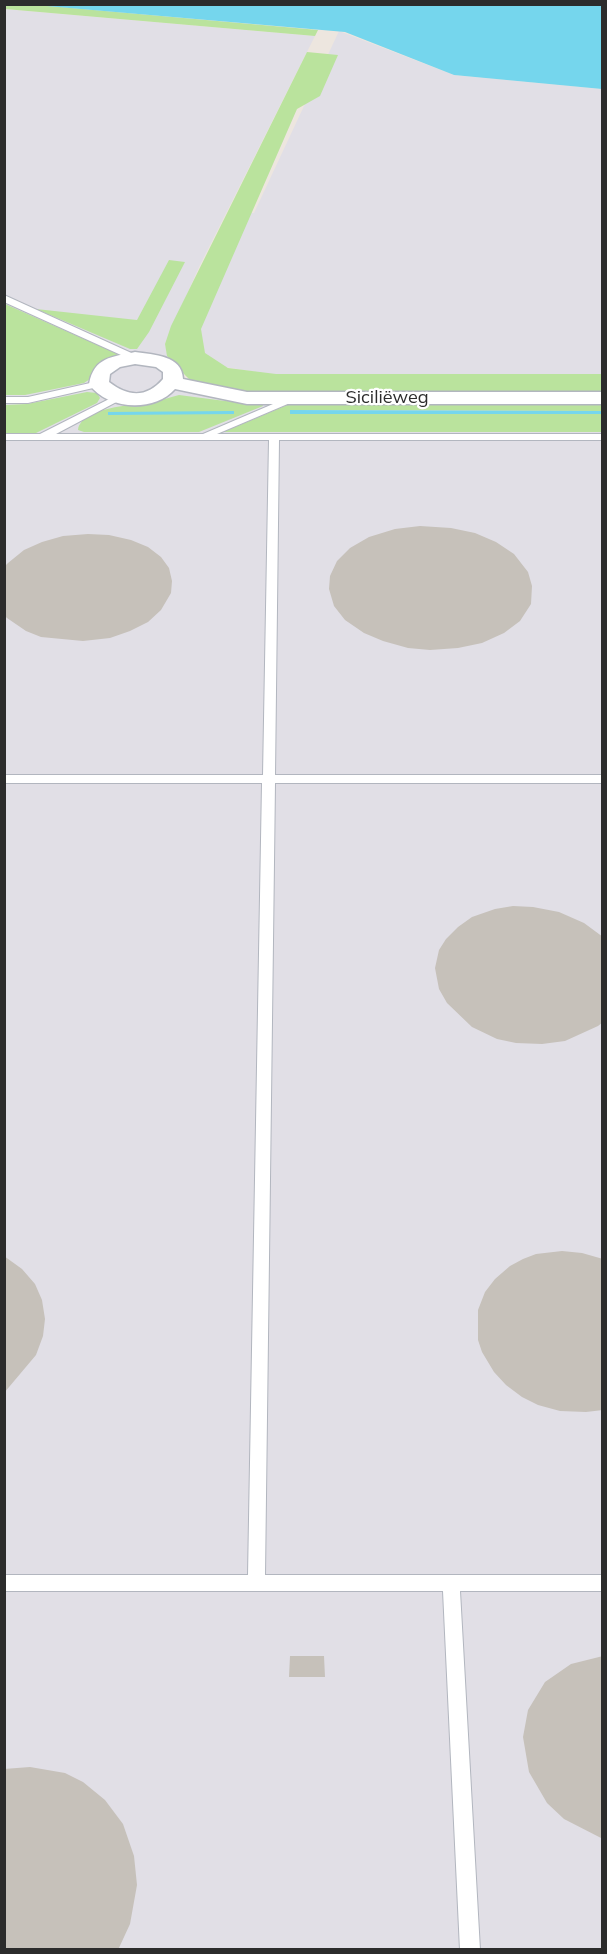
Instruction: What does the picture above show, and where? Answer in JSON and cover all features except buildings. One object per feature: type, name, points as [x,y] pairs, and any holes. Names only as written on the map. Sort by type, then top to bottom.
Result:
[{"type":"street","points":[[135,358],[148,358],[167,365],[175,377],[173,383],[160,393],[151,396],[119,397],[110,394],[99,384],[98,378],[106,366],[135,358]]},
{"type":"street","name":"Siciliëweg","points":[[173,383],[247,398],[603,398]]},
{"type":"lane","points":[[4,298],[135,358]]},
{"type":"lane","points":[[4,400],[28,399],[99,384]]},
{"type":"lane","points":[[43,437],[119,397]]},
{"type":"lane","points":[[201,437],[294,398]]},
{"type":"lane","points":[[4,436],[603,437]]},
{"type":"lane","points":[[256,1583],[274,437]]},
{"type":"lane","points":[[4,779],[603,778]]},
{"type":"lane","points":[[4,1583],[603,1583]]},
{"type":"lane","points":[[450,1583],[470,1950]]},
{"type":"shaded area","points":[[4,9],[315,36],[199,267],[165,344],[173,378],[602,381],[602,1949],[5,1949]]},
{"type":"shaded area","points":[[339,31],[454,75],[602,89],[602,376],[280,376],[212,365],[195,339],[240,213],[254,213]]},
{"type":"green space","points":[[4,5],[38,5],[318,30],[315,36],[5,9]]},
{"type":"green space","points":[[307,52],[338,55],[320,96],[297,109],[201,329],[205,353],[228,368],[276,374],[602,374],[602,392],[235,391],[191,381],[167,356],[165,344],[171,326]]},
{"type":"green space","points":[[169,260],[185,262],[149,332],[137,349],[130,349],[36,309],[137,320]]},
{"type":"green space","points":[[5,304],[118,354],[95,367],[90,379],[84,383],[25,395],[5,395]]},
{"type":"green space","points":[[87,392],[97,393],[100,398],[97,403],[36,433],[5,433],[5,405],[27,404]]},
{"type":"green space","points":[[179,395],[262,403],[263,406],[199,432],[84,432],[78,430],[82,422],[100,411]]},
{"type":"green space","points":[[292,403],[602,403],[602,411],[291,410],[290,414],[602,414],[602,432],[223,432]]},
{"type":"water","points":[[35,5],[602,5],[602,89],[454,75],[345,32]]},
{"type":"water","points":[[290,410],[602,411],[602,414],[290,414]]},
{"type":"water","points":[[234,411],[234,414],[108,415],[108,412]]}]
